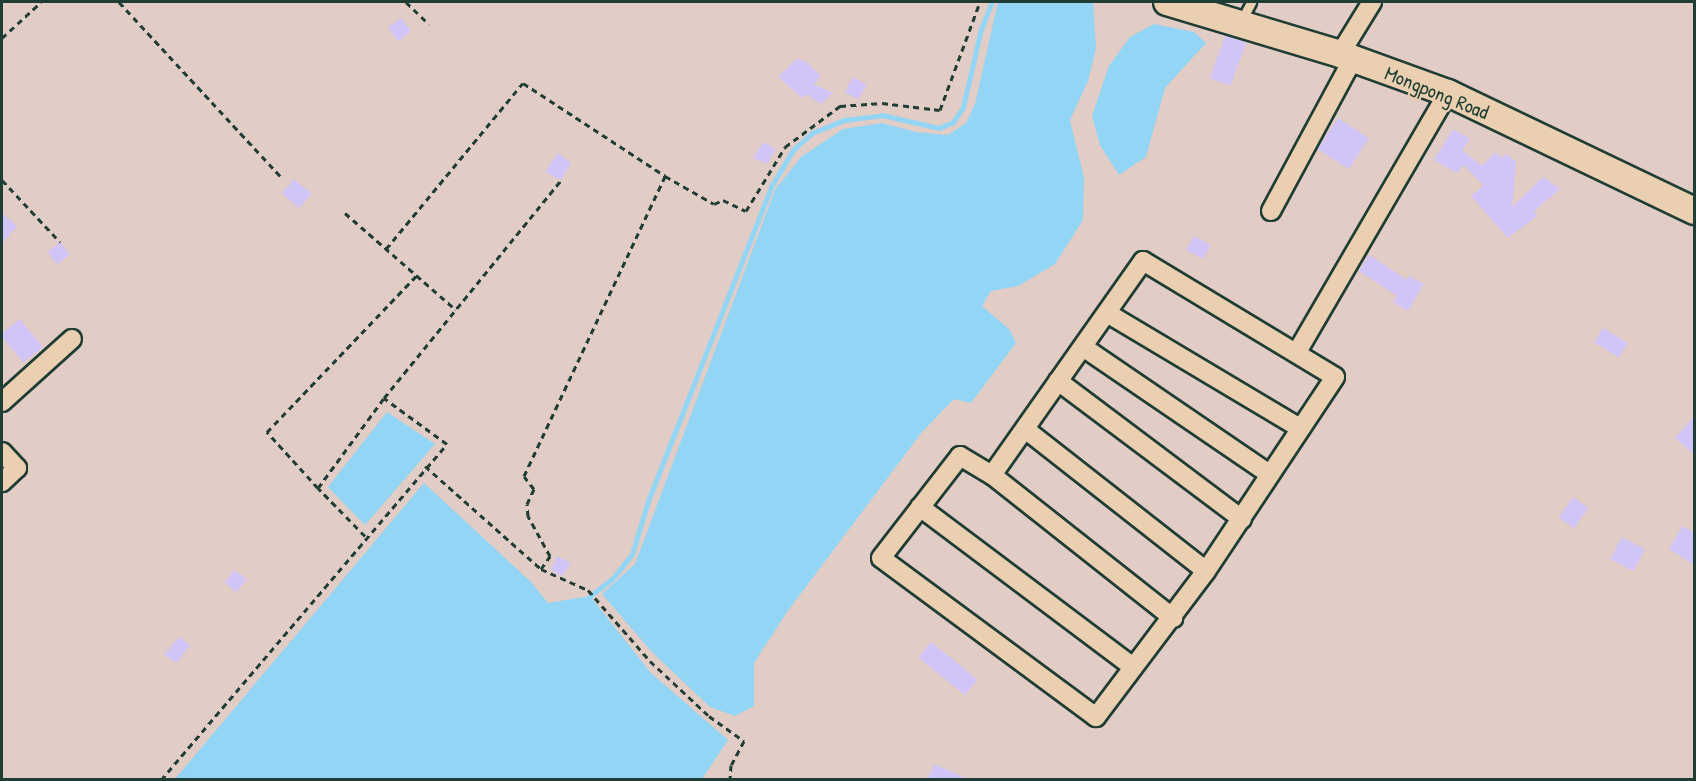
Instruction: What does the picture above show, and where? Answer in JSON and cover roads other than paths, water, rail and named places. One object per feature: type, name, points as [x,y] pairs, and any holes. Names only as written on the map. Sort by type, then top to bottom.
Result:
[{"type":"main road","name":"Mongpong Road","points":[[1167,2],[1346,57],[1448,93],[1695,211]]},
{"type":"street","points":[[1271,211],[1372,2]]},
{"type":"street","points":[[1297,352],[1448,93]]},
{"type":"street","points":[[992,475],[1143,261],[1297,352],[1335,378],[1269,474],[1242,519],[1173,618],[1096,717],[881,558],[960,456],[992,475],[1173,618]]},
{"type":"street","points":[[1107,313],[1300,428]]},
{"type":"street","points":[[2,402],[72,339]]},
{"type":"street","points":[[1083,346],[1269,474]]},
{"type":"street","points":[[1059,381],[1242,519]]},
{"type":"street","points":[[1025,429],[1206,571]]},
{"type":"street","points":[[2,452],[17,468],[2,482]]},
{"type":"street","points":[[920,507],[1133,667]]},
{"type":"lane","points":[[1239,25],[1251,2]]},
{"type":"water","points":[[998,2],[1093,2],[1096,48],[1088,81],[1070,120],[1084,178],[1083,220],[1055,264],[1018,286],[991,291],[982,306],[1010,330],[1016,343],[971,403],[954,399],[922,432],[787,612],[754,663],[754,706],[735,716],[710,707],[652,652],[602,594],[635,564],[775,190],[801,157],[843,129],[882,123],[916,132],[948,135],[966,123],[975,104]]},
{"type":"water","points":[[1154,24],[1194,32],[1206,43],[1165,88],[1146,157],[1119,175],[1100,145],[1092,116],[1109,66],[1130,37]]},
{"type":"water","points":[[387,412],[435,444],[365,525],[328,487]]},
{"type":"water","points":[[424,483],[531,582],[548,603],[590,596],[651,673],[728,740],[702,779],[175,779]]},
{"type":"waterway","points":[[590,596],[612,579],[632,554],[648,501],[772,185],[793,150],[812,133],[844,120],[882,115],[939,128],[953,122],[963,107],[981,29],[992,2]]}]
